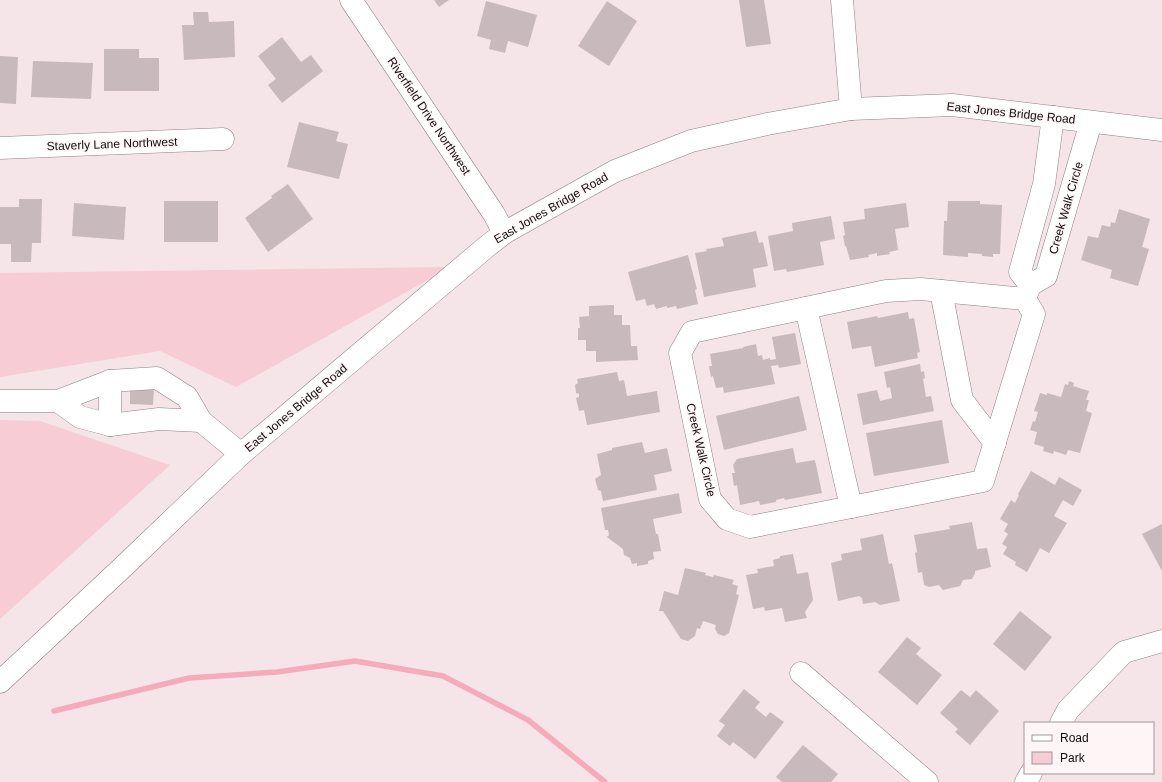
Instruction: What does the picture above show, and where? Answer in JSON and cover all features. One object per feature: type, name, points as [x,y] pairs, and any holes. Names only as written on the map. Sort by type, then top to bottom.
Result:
[{"type":"street","name":"Riverfield Drive Northwest","points":[[351,0],[425,108],[494,214],[504,233]]},
{"type":"street","points":[[842,0],[851,109]]},
{"type":"street","name":"East Jones Bridge Road","points":[[0,682],[242,454],[504,233],[615,171],[691,141],[767,124],[851,109],[952,105],[1162,130]]},
{"type":"street","name":"Creek Walk Circle","points":[[1053,117],[1044,184],[1020,272],[1028,292],[1034,314],[983,481],[750,527],[727,519],[710,500],[680,353],[692,332],[886,291],[921,289],[941,291],[1028,292],[1046,276],[1091,122]]},
{"type":"street","name":"Staverly Lane Northwest","points":[[0,148],[224,139]]},
{"type":"street","points":[[941,291],[962,400],[995,443]]},
{"type":"street","points":[[806,308],[851,507]]},
{"type":"street","points":[[0,401],[58,401],[110,381],[157,378],[187,397],[201,421],[242,454]]},
{"type":"street","points":[[110,381],[110,425]]},
{"type":"street","points":[[58,401],[80,417],[110,425],[159,419],[201,421]]},
{"type":"street","points":[[1062,722],[1068,710],[1124,652],[1162,641]]},
{"type":"street","points":[[801,673],[927,782]]},
{"type":"green space","points":[[451,267],[236,387],[160,351],[0,377],[0,273]]},
{"type":"green space","points":[[0,420],[40,421],[170,465],[0,619]]},
{"type":"building","points":[[434,0],[449,0],[439,7]]},
{"type":"building","points":[[739,0],[764,0],[771,44],[746,47]]},
{"type":"building","points":[[486,1],[537,15],[528,47],[508,41],[505,53],[489,49],[491,40],[477,36]]},
{"type":"building","points":[[607,1],[637,21],[609,66],[578,46]]},
{"type":"building","points":[[193,12],[208,12],[209,22],[234,21],[235,57],[184,60],[182,25],[194,25]]},
{"type":"building","points":[[282,37],[301,62],[311,55],[323,71],[282,103],[268,85],[276,79],[258,56]]},
{"type":"building","points":[[104,49],[139,49],[139,58],[159,58],[159,91],[104,91]]},
{"type":"building","points":[[0,56],[18,57],[16,104],[0,103]]},
{"type":"building","points":[[33,61],[93,63],[91,99],[31,97]]},
{"type":"building","points":[[299,122],[339,132],[336,141],[348,144],[339,179],[287,167]]},
{"type":"building","points":[[288,184],[313,219],[268,252],[245,218]]},
{"type":"building","points":[[19,199],[42,199],[41,243],[32,243],[31,262],[11,262],[11,244],[0,244],[0,207],[19,207]]},
{"type":"building","points":[[164,201],[218,201],[218,242],[164,242]]},
{"type":"building","points":[[948,201],[980,201],[980,204],[1002,205],[1000,254],[993,254],[993,257],[982,256],[982,254],[968,253],[968,257],[943,255],[944,221],[947,221]]},
{"type":"building","points":[[74,203],[126,207],[124,240],[72,236]]},
{"type":"building","points":[[906,203],[909,227],[895,229],[898,250],[889,252],[890,254],[877,256],[877,253],[868,255],[869,257],[850,260],[843,236],[845,235],[843,222],[865,219],[864,209]]},
{"type":"building","points":[[1119,209],[1150,219],[1142,247],[1149,249],[1138,286],[1110,278],[1112,270],[1081,260],[1088,236],[1098,238],[1102,225],[1110,227],[1111,222],[1115,223]]},
{"type":"building","points":[[831,216],[835,239],[820,242],[824,265],[787,272],[786,269],[774,271],[768,236],[793,231],[792,223]]},
{"type":"building","points":[[756,231],[759,243],[763,242],[768,266],[753,269],[756,287],[704,297],[695,253],[707,251],[706,249],[724,246],[722,238]]},
{"type":"building","points":[[688,255],[697,289],[695,290],[698,304],[677,309],[676,306],[667,308],[667,306],[656,309],[654,304],[647,306],[645,299],[636,301],[628,272]]},
{"type":"building","points":[[614,305],[614,315],[622,315],[622,325],[630,325],[631,346],[637,346],[638,360],[596,362],[596,351],[586,351],[586,340],[578,340],[578,328],[580,328],[579,317],[589,316],[589,306]]},
{"type":"building","points":[[908,312],[909,319],[914,318],[920,352],[917,353],[918,358],[875,367],[871,346],[852,349],[847,322]]},
{"type":"building","points":[[795,333],[801,364],[779,368],[778,365],[771,366],[775,384],[724,393],[723,387],[716,388],[713,376],[711,377],[709,366],[712,366],[710,354],[756,344],[758,356],[762,355],[763,360],[770,358],[770,360],[776,359],[772,337]]},
{"type":"building","points":[[920,364],[921,372],[924,371],[925,378],[923,379],[926,397],[931,396],[934,411],[863,425],[857,394],[877,390],[880,401],[892,398],[890,387],[887,388],[884,372]]},
{"type":"building","points":[[617,372],[619,381],[624,380],[627,396],[657,391],[660,412],[587,425],[584,410],[579,411],[576,398],[579,397],[579,394],[576,393],[575,385],[578,383],[577,379]]},
{"type":"building","points":[[1069,381],[1074,383],[1073,386],[1089,391],[1086,400],[1089,400],[1086,411],[1092,413],[1080,453],[1068,450],[1066,455],[1054,451],[1053,454],[1043,451],[1044,447],[1034,444],[1037,432],[1030,430],[1033,421],[1035,422],[1038,412],[1034,411],[1040,393],[1047,395],[1047,393],[1061,397],[1065,384],[1068,385]]},
{"type":"building","points":[[130,387],[154,387],[153,405],[130,404]]},
{"type":"building","points":[[799,396],[807,430],[724,450],[716,416]]},
{"type":"building","points":[[942,420],[949,463],[874,476],[866,433]]},
{"type":"building","points":[[642,442],[645,453],[667,448],[672,471],[654,475],[657,490],[603,501],[601,491],[598,490],[595,479],[601,475],[597,454],[612,450],[612,448]]},
{"type":"building","points":[[793,448],[796,463],[815,460],[822,493],[785,500],[784,498],[776,500],[776,502],[760,505],[759,501],[740,505],[737,485],[734,486],[732,473],[735,473],[733,465],[737,459]]},
{"type":"building","points":[[1031,471],[1055,485],[1059,477],[1082,490],[1073,506],[1063,500],[1054,516],[1067,523],[1049,553],[1040,548],[1027,572],[1015,565],[1016,562],[1003,554],[1007,547],[1002,544],[1008,534],[1004,531],[1008,524],[1000,519],[1011,500],[1015,503],[1019,495],[1018,494]]},
{"type":"building","points":[[679,493],[682,513],[653,519],[656,534],[658,534],[661,551],[653,552],[654,559],[648,561],[648,564],[637,566],[637,563],[632,564],[630,558],[624,555],[623,549],[607,537],[609,535],[608,530],[605,530],[601,508]]},
{"type":"building","points":[[972,522],[977,549],[987,548],[991,567],[975,571],[972,579],[963,580],[960,586],[943,590],[939,585],[929,587],[924,585],[922,572],[918,573],[915,553],[917,552],[914,535],[950,529],[949,526]]},
{"type":"building","points":[[1162,524],[1162,571],[1142,534]]},
{"type":"building","points":[[883,534],[889,564],[892,563],[900,601],[880,605],[875,602],[863,604],[862,598],[859,596],[838,601],[831,563],[842,560],[841,554],[862,550],[860,539]]},
{"type":"building","points":[[793,554],[797,574],[808,572],[813,600],[805,612],[807,618],[785,622],[782,608],[765,611],[764,607],[753,609],[746,575],[758,573],[757,569],[774,566],[773,560],[780,558],[780,556]]},
{"type":"building","points":[[685,568],[706,573],[705,575],[713,577],[714,575],[734,580],[732,584],[738,586],[736,594],[739,595],[729,633],[724,636],[718,634],[715,629],[716,625],[703,621],[700,629],[697,628],[695,636],[688,641],[681,639],[663,611],[659,611],[664,591],[678,595]]},
{"type":"building","points":[[1020,611],[1052,637],[1025,671],[993,644]]},
{"type":"building","points":[[907,637],[921,648],[916,654],[942,675],[917,705],[878,672]]},
{"type":"building","points":[[744,689],[760,702],[755,708],[766,717],[770,712],[784,722],[755,759],[733,742],[730,746],[717,736],[725,725],[719,721]]},
{"type":"building","points":[[961,690],[970,697],[976,690],[999,711],[970,745],[955,732],[958,729],[940,713]]},
{"type":"building","points":[[803,745],[838,774],[831,782],[782,782],[776,777]]},
{"type":"waterway","points":[[54,711],[189,678],[277,672],[355,661],[443,676],[528,720],[605,782]]}]
